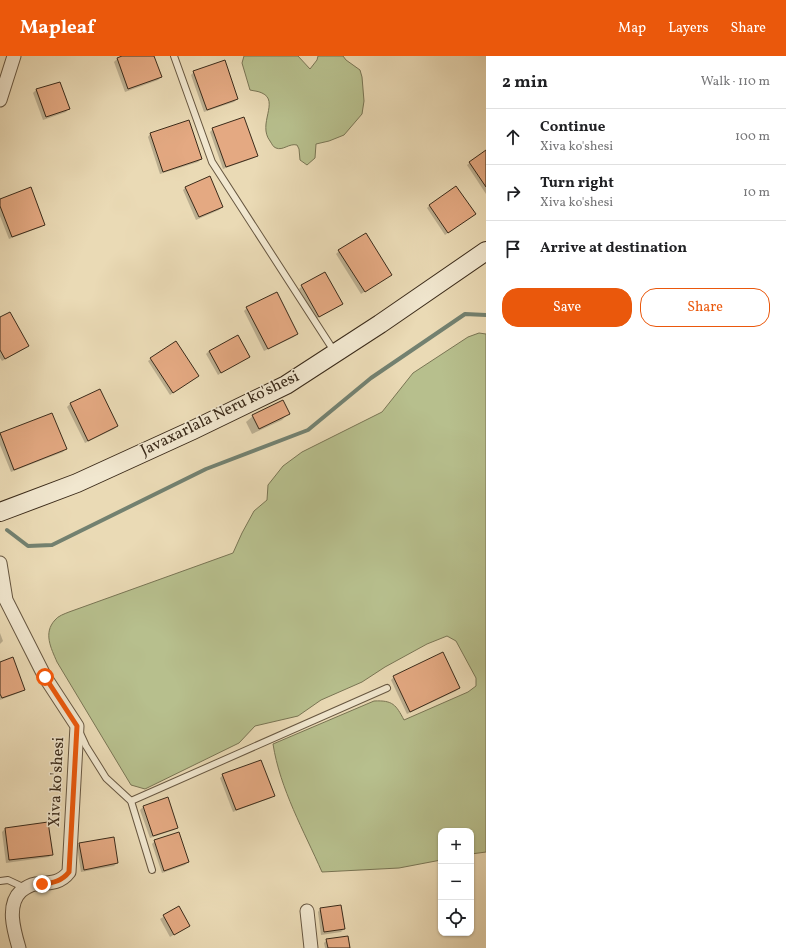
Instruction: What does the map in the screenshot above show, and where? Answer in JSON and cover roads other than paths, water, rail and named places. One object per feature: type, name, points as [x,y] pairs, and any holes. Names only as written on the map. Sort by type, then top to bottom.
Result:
[{"type":"street","points":[[1,93],[14,56]]},
{"type":"street","name":"Javaxarlala Neru ko'shesi","points":[[0,512],[77,482],[193,430],[286,385],[483,256]]},
{"type":"street","name":"Xiva ko'shesi","points":[[0,563],[6,600],[45,677],[77,726],[69,872],[65,877],[55,882],[33,884],[25,888]]},
{"type":"street","points":[[19,948],[14,932],[13,909],[14,902],[18,894],[25,888]]},
{"type":"street","points":[[307,911],[311,948]]},
{"type":"lane","points":[[174,56],[212,162],[335,353]]},
{"type":"lane","points":[[131,801],[387,688]]},
{"type":"lane","points":[[77,726],[86,746],[106,778],[131,801],[152,870]]},
{"type":"lane","points":[[0,881],[8,880],[25,888]]},
{"type":"waterway","points":[[7,530],[28,546],[52,545],[206,469],[308,430],[371,378],[465,314],[486,315]]}]
